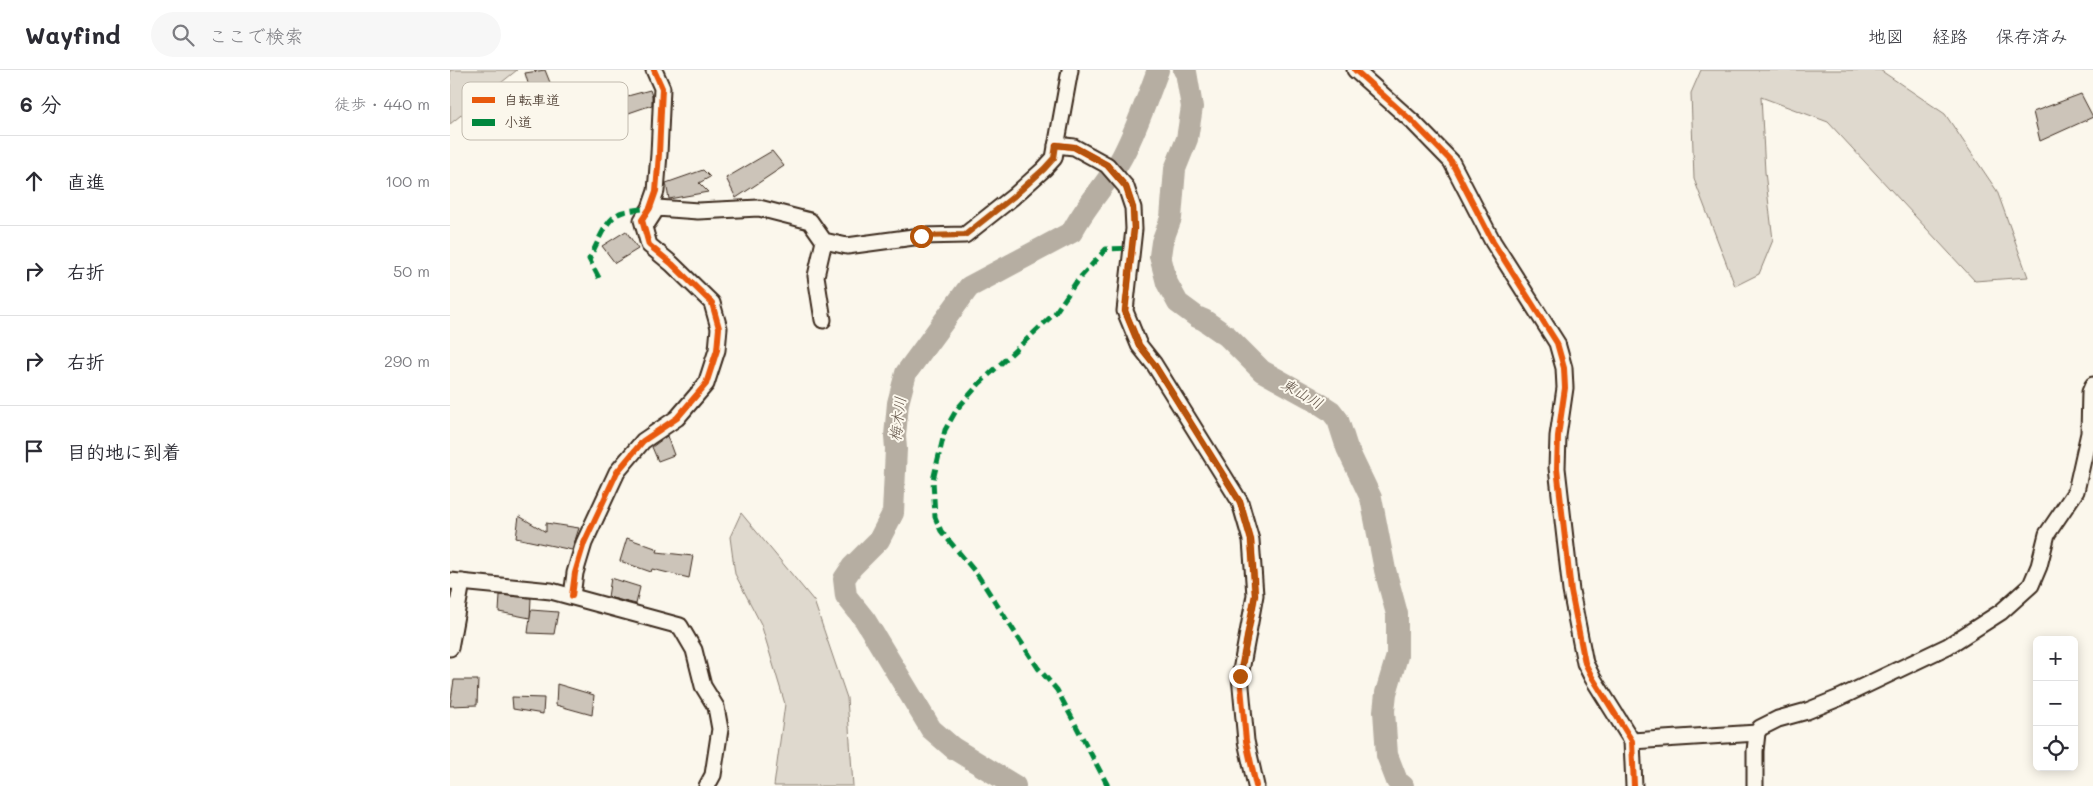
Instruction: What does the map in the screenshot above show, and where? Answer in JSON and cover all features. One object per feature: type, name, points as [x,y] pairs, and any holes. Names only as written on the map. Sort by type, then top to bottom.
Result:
[{"type":"street","points":[[572,596],[575,572],[584,543],[617,472],[643,441],[677,418],[706,384],[717,350],[719,328],[712,303],[672,264],[649,245],[642,220],[650,208],[656,191],[659,154],[662,88],[654,70]]},
{"type":"street","points":[[644,228],[657,208],[698,211],[759,208],[810,222],[824,241],[847,246],[921,236],[965,235],[1013,197],[1054,158],[1070,70]]},
{"type":"street","points":[[1355,70],[1413,122],[1451,161],[1493,242],[1557,342],[1564,368],[1565,388],[1558,436],[1557,468],[1571,591],[1585,663],[1632,741],[1634,786]]},
{"type":"street","points":[[1056,145],[1074,147],[1107,165],[1126,187],[1133,208],[1134,229],[1125,311],[1139,345],[1154,364],[1240,502],[1251,540],[1255,595],[1240,676],[1246,741],[1256,786]]},
{"type":"street","points":[[823,320],[816,276],[824,241]]},
{"type":"street","points":[[1755,786],[1757,733],[1760,728],[1766,724],[1807,711],[1839,698],[1948,646],[2001,612],[2026,591],[2036,576],[2047,534],[2076,491],[2089,433],[2090,392],[2093,385]]},
{"type":"street","points":[[450,648],[456,581],[551,591],[680,626],[694,650],[703,686],[716,707],[720,729],[713,775],[708,786]]},
{"type":"street","points":[[1632,741],[1757,733]]},
{"type":"shaded area","points":[[450,70],[517,70],[502,82],[462,82],[462,114],[450,124]]},
{"type":"shaded area","points":[[1701,70],[1880,70],[1945,114],[1997,191],[2028,277],[1975,281],[1828,122],[1761,97],[1765,172],[1773,240],[1759,274],[1735,286],[1694,179],[1691,93]]},
{"type":"shaded area","points":[[741,513],[814,601],[847,698],[853,786],[774,786],[785,704],[761,624],[735,574],[730,537]]},
{"type":"building","points":[[545,70],[550,82],[528,82],[525,73]]},
{"type":"building","points":[[650,90],[652,105],[628,113],[628,96]]},
{"type":"building","points":[[2081,94],[2093,117],[2040,141],[2033,112]]},
{"type":"building","points":[[772,151],[784,166],[736,198],[726,178]]},
{"type":"building","points":[[703,170],[710,177],[699,183],[708,192],[669,199],[666,183]]},
{"type":"building","points":[[626,231],[638,249],[615,263],[602,246]]},
{"type":"building","points":[[667,436],[674,455],[658,461],[652,447]]},
{"type":"building","points":[[519,516],[546,532],[546,523],[579,528],[572,550],[516,538]]},
{"type":"building","points":[[627,538],[658,549],[657,552],[693,556],[689,578],[652,569],[651,572],[620,561]]},
{"type":"building","points":[[611,578],[640,587],[636,604],[608,597]]},
{"type":"building","points":[[500,595],[531,598],[530,618],[499,612]]},
{"type":"building","points":[[531,610],[558,612],[554,634],[528,633]]},
{"type":"building","points":[[454,680],[478,680],[477,705],[450,706]]},
{"type":"building","points":[[557,684],[594,695],[592,715],[556,705]]},
{"type":"building","points":[[512,697],[544,698],[543,714],[513,709]]},
{"type":"waterway","name":"梅木川","points":[[1015,786],[953,748],[931,729],[865,620],[846,596],[844,579],[852,567],[879,540],[893,513],[898,403],[906,373],[969,287],[1072,232],[1123,155],[1158,70]]},
{"type":"waterway","name":"東山川","points":[[1184,70],[1186,72],[1192,107],[1187,139],[1175,169],[1171,218],[1162,242],[1160,256],[1167,283],[1178,303],[1227,336],[1262,371],[1311,398],[1331,411],[1338,420],[1347,448],[1371,498],[1385,570],[1397,614],[1397,656],[1386,693],[1384,711],[1387,755],[1397,781],[1403,786]]},
{"type":"marked path","points":[[599,278],[589,259],[611,219],[623,212],[650,208]]},
{"type":"marked path","points":[[1108,786],[1057,690],[1038,668],[977,574],[941,531],[935,517],[933,480],[945,430],[957,409],[979,384],[1055,313],[1077,281],[1106,249],[1133,248]]},
{"type":"cycle path","points":[[572,596],[575,573],[584,543],[617,472],[643,441],[677,418],[706,384],[717,350],[719,328],[712,303],[672,264],[649,245],[642,220],[650,208],[656,191],[659,154],[662,88],[654,70]]},
{"type":"cycle path","points":[[1355,70],[1413,122],[1451,161],[1493,242],[1557,343],[1564,368],[1565,388],[1558,436],[1557,468],[1571,591],[1585,663],[1632,741],[1634,786]]},
{"type":"cycle path","points":[[1056,145],[1074,147],[1107,165],[1126,187],[1133,208],[1134,229],[1125,311],[1139,345],[1154,364],[1240,502],[1251,540],[1255,595],[1240,676],[1246,741],[1256,786]]},
{"type":"route","points":[[921,236],[965,235],[1013,197],[1044,169],[1054,158],[1056,145],[1074,147],[1107,165],[1126,187],[1133,208],[1134,229],[1125,311],[1139,345],[1154,364],[1240,502],[1251,540],[1255,595],[1240,676]]}]
